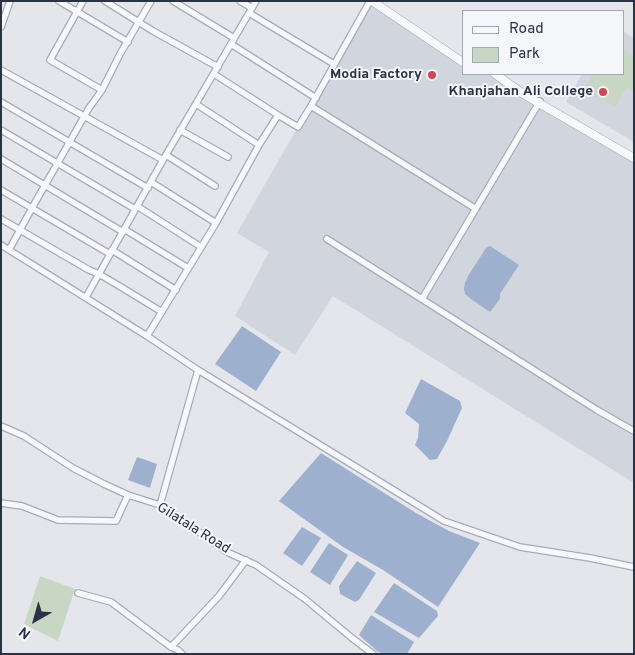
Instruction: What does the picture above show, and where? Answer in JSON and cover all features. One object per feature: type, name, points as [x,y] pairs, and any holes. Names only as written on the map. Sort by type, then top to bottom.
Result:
[{"type":"street","points":[[1,28],[10,1]]},
{"type":"street","points":[[59,1],[128,42]]},
{"type":"street","points":[[83,1],[50,60],[102,90]]},
{"type":"street","points":[[105,1],[218,67]]},
{"type":"street","points":[[9,250],[45,184],[102,90],[151,1]]},
{"type":"street","points":[[173,1],[234,38]]},
{"type":"street","points":[[240,1],[250,11],[334,64]]},
{"type":"street","points":[[86,297],[180,130],[256,1]]},
{"type":"street","points":[[214,74],[298,128],[371,1],[462,60]]},
{"type":"street","points":[[376,1],[462,60]]},
{"type":"street","points":[[231,44],[316,98]]},
{"type":"street","points":[[1,70],[215,186]]},
{"type":"street","points":[[496,75],[525,95],[540,102]]},
{"type":"street","points":[[501,75],[540,102],[634,157]]},
{"type":"street","points":[[1,102],[216,222]]},
{"type":"street","points":[[422,299],[540,102]]},
{"type":"street","points":[[196,104],[259,145]]},
{"type":"street","points":[[311,106],[476,209]]},
{"type":"street","points":[[147,336],[278,115]]},
{"type":"street","points":[[1,130],[201,247]]},
{"type":"street","points":[[180,130],[228,157]]},
{"type":"street","points":[[1,159],[188,268]]},
{"type":"street","points":[[1,190],[176,290]]},
{"type":"street","points":[[1,219],[162,312]]},
{"type":"street","points":[[327,239],[597,410],[634,431]]},
{"type":"street","points":[[1,245],[86,297],[198,370],[444,521],[520,547],[590,558],[634,568]]},
{"type":"street","points":[[160,505],[198,370]]},
{"type":"street","name":"Gilatala Road","points":[[1,426],[24,436],[73,468],[128,495],[160,505],[229,553],[256,565],[305,599],[372,654]]},
{"type":"street","points":[[1,503],[22,506],[58,520],[116,521],[128,495]]},
{"type":"street","points":[[171,648],[219,596],[246,560]]},
{"type":"street","points":[[78,593],[110,602],[171,648],[178,650],[182,654]]},
{"type":"shaded area","points":[[370,1],[462,62],[462,75],[497,75],[634,160],[634,483],[333,296],[295,355],[235,316],[269,252],[237,233]]},
{"type":"shaded area","name":"Khanjahan Ali College","points":[[625,33],[634,38],[634,142],[566,102],[581,75],[625,75]]},
{"type":"green space","points":[[625,51],[634,56],[634,92],[626,88],[615,107],[584,89],[593,75],[625,75]]},
{"type":"green space","points":[[40,576],[75,589],[58,641],[24,624]]},
{"type":"water","points":[[490,246],[519,265],[500,294],[500,299],[490,312],[465,294],[464,289],[468,276],[486,248]]},
{"type":"water","points":[[242,326],[281,352],[256,391],[215,364]]},
{"type":"water","points":[[421,379],[460,401],[462,408],[437,459],[430,460],[415,445],[418,438],[419,424],[405,413]]},
{"type":"water","points":[[321,453],[416,513],[449,531],[480,543],[438,607],[383,570],[343,547],[279,501]]},
{"type":"water","points":[[137,457],[157,464],[150,488],[128,480]]},
{"type":"water","points":[[302,527],[321,538],[302,566],[283,553]]},
{"type":"water","points":[[329,543],[348,555],[330,585],[310,572]]},
{"type":"water","points":[[357,561],[376,573],[359,600],[355,602],[340,594],[339,586]]},
{"type":"water","points":[[394,583],[437,611],[438,616],[419,638],[374,612]]},
{"type":"water","points":[[371,615],[414,642],[407,654],[383,654],[359,635]]},
{"type":"place","name":"Modia Factory","points":[[432,75]]},
{"type":"place","name":"Khanjahan Ali College","points":[[603,92]]}]
